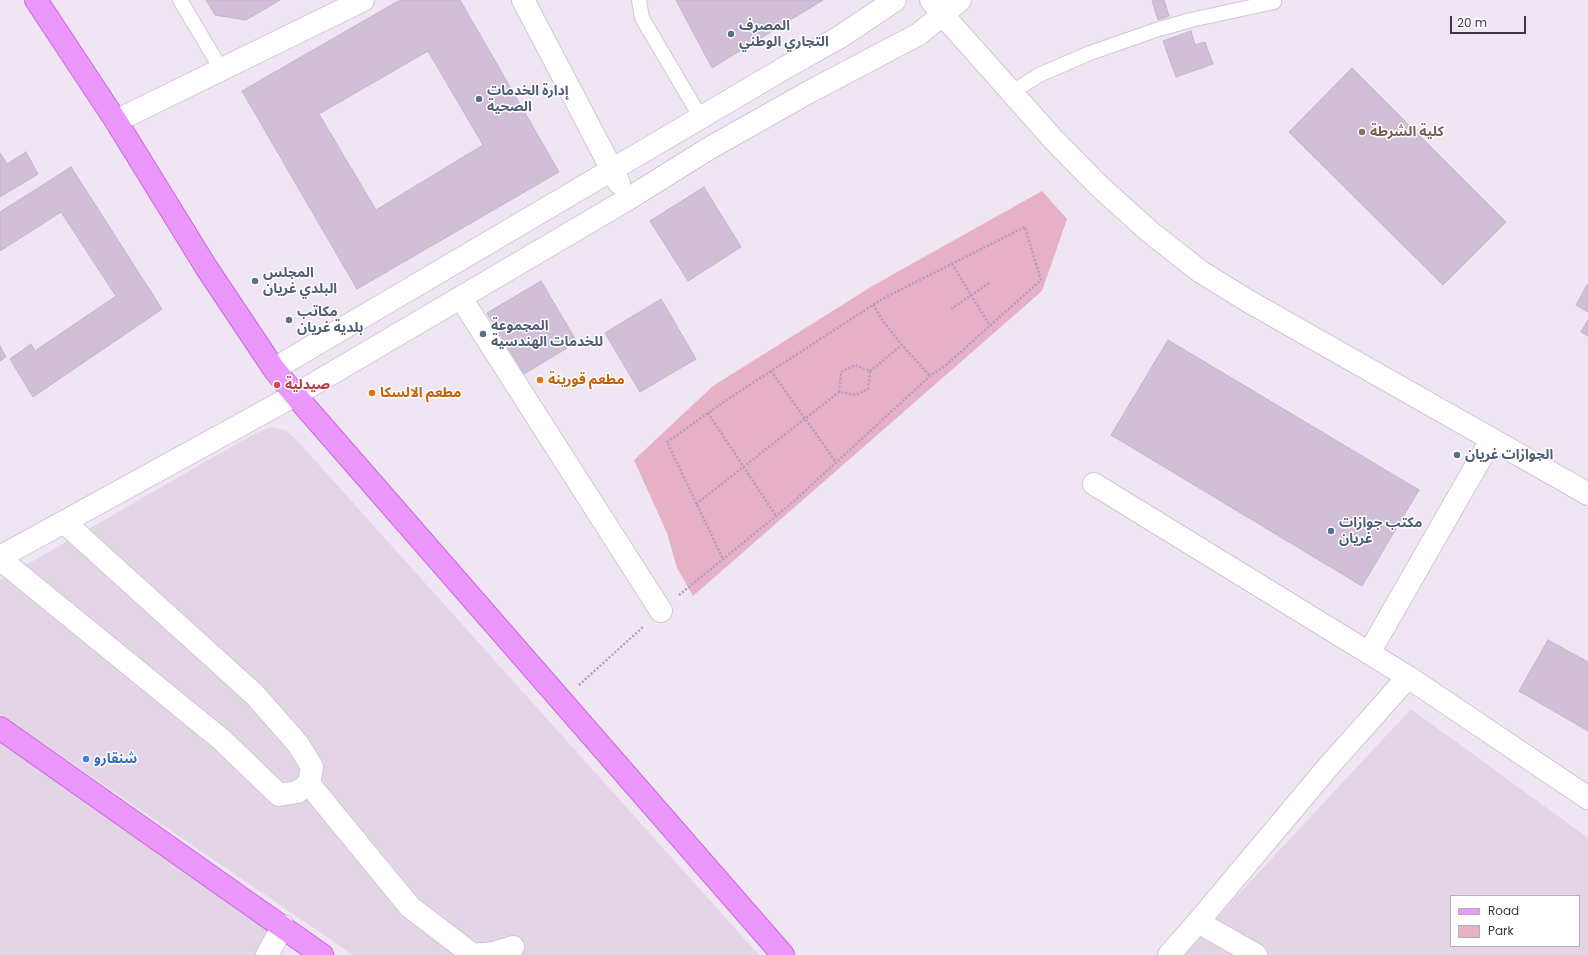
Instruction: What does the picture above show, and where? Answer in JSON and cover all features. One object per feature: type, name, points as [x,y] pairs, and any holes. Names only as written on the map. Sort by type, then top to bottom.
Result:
[{"type":"main road","points":[[36,0],[116,120],[206,267],[274,369],[561,701],[784,955]]},
{"type":"main road","points":[[0,728],[283,926],[322,955]]},
{"type":"street","points":[[116,120],[363,0]]},
{"type":"street","points":[[523,0],[628,199]]},
{"type":"street","points":[[274,369],[840,37],[895,0]]},
{"type":"street","points":[[64,522],[256,695],[298,744],[312,767],[309,784],[297,792],[279,795],[222,740],[0,558],[64,522],[295,395],[729,138],[809,92],[919,34],[937,8],[960,0]]},
{"type":"street","points":[[937,8],[1053,139],[1099,186],[1150,232],[1201,272],[1248,301],[1588,494]]},
{"type":"street","points":[[461,298],[661,611]]},
{"type":"street","points":[[1369,653],[1491,440]]},
{"type":"street","points":[[1094,484],[1408,677],[1588,798]]},
{"type":"street","points":[[1169,955],[1328,767],[1408,677]]},
{"type":"street","points":[[309,784],[410,907],[473,955],[494,954],[512,947]]},
{"type":"street","points":[[1198,922],[1256,955]]},
{"type":"street","points":[[267,955],[283,926]]},
{"type":"lane","points":[[180,0],[221,69]]},
{"type":"lane","points":[[639,0],[642,18],[701,118]]},
{"type":"lane","points":[[1012,92],[1039,74],[1090,53],[1152,31],[1191,20],[1274,2]]},
{"type":"path","points":[[561,701],[661,611],[776,516],[930,376],[945,366],[1041,280],[1025,227],[874,305],[771,371],[667,442],[723,559]]},
{"type":"path","points":[[952,264],[990,326]]},
{"type":"path","points":[[951,309],[989,283]]},
{"type":"path","points":[[874,305],[883,321],[930,376]]},
{"type":"path","points":[[839,392],[856,395],[868,389],[870,371],[902,345]]},
{"type":"path","points":[[696,504],[839,392],[841,372],[855,365],[870,371]]},
{"type":"path","points":[[771,371],[836,462]]},
{"type":"path","points":[[708,413],[776,516]]},
{"type":"shaded area","points":[[271,427],[285,430],[294,437],[759,955],[353,955],[0,714],[0,580],[250,436]]},
{"type":"shaded area","points":[[1411,709],[1588,838],[1588,955],[1182,955]]},
{"type":"shaded area","points":[[0,719],[282,926],[266,955],[0,955]]},
{"type":"green space","points":[[1042,191],[1067,219],[1042,291],[693,596],[677,568],[667,533],[634,460],[713,386],[874,285]]},
{"type":"building","points":[[206,0],[280,0],[246,20],[215,15]]},
{"type":"building","points":[[400,0],[460,0],[559,172],[357,289],[242,91]],"holes":[[[428,51],[483,145],[376,210],[319,114]]]},
{"type":"building","name":"المصرف التجاري الوطني","points":[[676,0],[823,0],[712,68]]},
{"type":"building","points":[[1164,0],[1169,16],[1158,20],[1152,1]]},
{"type":"building","points":[[1191,31],[1195,45],[1205,42],[1213,64],[1176,77],[1163,41]]},
{"type":"building","points":[[1352,68],[1506,222],[1443,285],[1289,132]]},
{"type":"building","points":[[26,152],[38,174],[0,197],[0,153],[7,164]]},
{"type":"building","points":[[71,167],[162,309],[33,397],[10,359],[31,344],[35,351],[116,296],[61,212],[0,251],[0,212]]},
{"type":"building","points":[[704,187],[741,247],[688,281],[650,221]]},
{"type":"building","points":[[541,281],[577,342],[524,374],[487,313]]},
{"type":"building","points":[[1587,285],[1588,286],[1588,312],[1576,305]]},
{"type":"building","points":[[661,299],[696,359],[640,392],[605,333]]},
{"type":"building","points":[[1588,320],[1588,336],[1581,332]]},
{"type":"building","points":[[1168,340],[1419,490],[1362,586],[1111,435]]},
{"type":"building","points":[[0,346],[6,357],[0,361]]},
{"type":"building","points":[[1548,640],[1588,662],[1588,731],[1519,691]]},
{"type":"place","name":"المصرف التجاري الوطني","points":[[731,34]]},
{"type":"place","name":"إدارة الخدمات الصحية","points":[[479,99]]},
{"type":"place","name":"كلية الشرطة","points":[[1362,132]]},
{"type":"place","name":"المجلس البلدي غريان","points":[[255,281]]},
{"type":"place","name":"مكاتب بلدية غريان","points":[[289,320]]},
{"type":"place","name":"المجموعة للخدمات الهندسية","points":[[483,334]]},
{"type":"place","name":"مطعم قورينة","points":[[540,380]]},
{"type":"place","name":"صيدلية","points":[[277,385]]},
{"type":"place","name":"مطعم الالسكا","points":[[372,393]]},
{"type":"place","name":"الجوازات غريان","points":[[1457,455]]},
{"type":"place","name":"مكتب جوازات غريان","points":[[1331,531]]},
{"type":"place","name":"شنقارو","points":[[86,759]]}]
